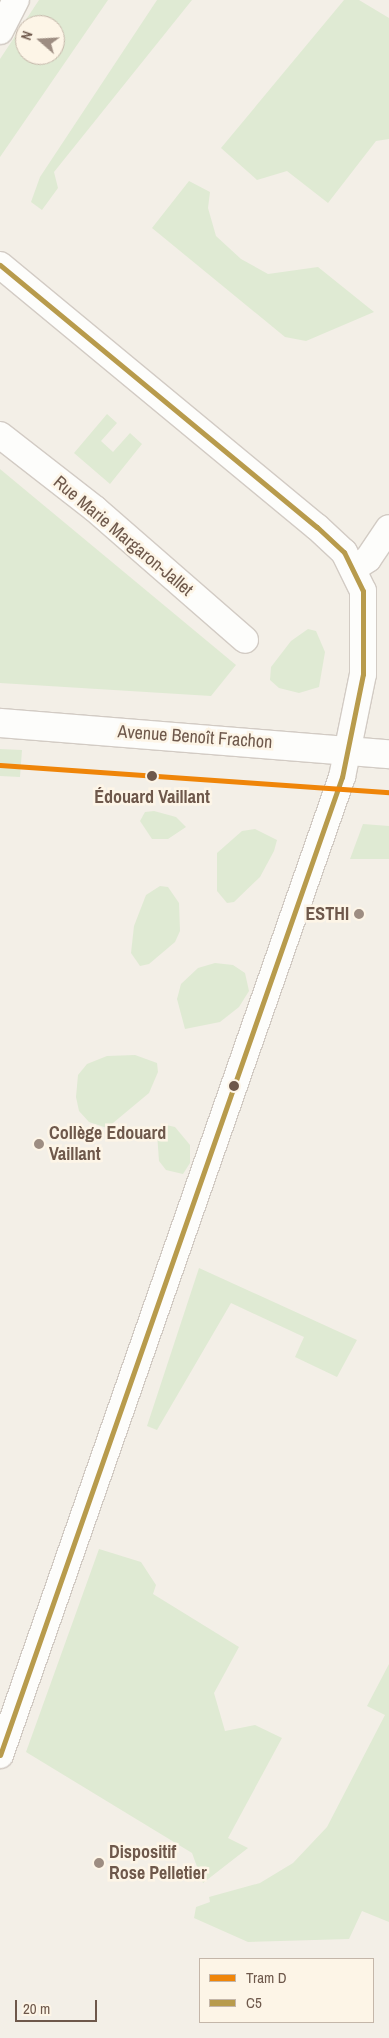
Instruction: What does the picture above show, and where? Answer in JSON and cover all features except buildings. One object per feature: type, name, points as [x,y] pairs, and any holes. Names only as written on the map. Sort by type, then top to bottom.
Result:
[{"type":"street","points":[[0,31],[16,0]]},
{"type":"street","points":[[0,265],[317,527],[344,552],[363,591],[363,674],[348,750],[0,1755]]},
{"type":"street","name":"Rue Marie Margaron-Jallet","points":[[0,435],[95,509],[245,640]]},
{"type":"street","points":[[353,569],[368,559],[389,528]]},
{"type":"street","name":"Avenue Benoît Frachon","points":[[0,723],[389,754]]},
{"type":"green space","points":[[39,0],[108,0],[65,63],[65,15],[29,15]]},
{"type":"green space","points":[[157,0],[192,0],[54,172],[58,188],[42,210],[31,202],[40,177]]},
{"type":"green space","points":[[344,0],[359,0],[389,18],[389,139],[376,141],[328,203],[287,171],[257,180],[221,148]]},
{"type":"green space","points":[[15,36],[15,65],[63,65],[0,157],[0,59]]},
{"type":"green space","points":[[189,181],[210,192],[208,208],[216,236],[241,259],[268,274],[318,267],[374,312],[306,341],[285,337],[152,228]]},
{"type":"green space","points":[[107,414],[117,423],[101,441],[113,452],[130,433],[142,444],[110,484],[74,453]]},
{"type":"green space","points":[[0,469],[236,665],[211,696],[0,683]]},
{"type":"green space","points":[[308,629],[316,631],[325,652],[319,687],[299,693],[279,688],[270,680],[271,667],[291,641]]},
{"type":"green space","points":[[0,749],[22,750],[20,777],[0,776]]},
{"type":"green space","points":[[154,811],[176,817],[186,827],[168,839],[152,839],[140,821],[145,812]]},
{"type":"green space","points":[[363,824],[389,826],[389,859],[350,859]]},
{"type":"green space","points":[[255,829],[277,840],[274,851],[260,877],[234,902],[227,903],[217,891],[217,853],[242,831]]},
{"type":"green space","points":[[160,886],[168,887],[179,903],[180,931],[175,942],[149,964],[140,966],[131,953],[134,926],[146,895]]},
{"type":"green space","points":[[215,963],[233,965],[245,973],[249,991],[239,1007],[220,1022],[185,1029],[177,999],[181,984],[198,968]]},
{"type":"green space","points":[[135,1055],[157,1063],[158,1072],[149,1093],[107,1128],[89,1122],[79,1111],[76,1097],[78,1075],[87,1064],[107,1056]]},
{"type":"green space","points":[[166,1125],[175,1127],[190,1145],[190,1163],[183,1174],[166,1170],[159,1161],[157,1133]]},
{"type":"green space","points":[[199,1268],[357,1340],[337,1377],[295,1357],[304,1337],[231,1303],[157,1430],[147,1426]]},
{"type":"green space","points":[[99,1549],[141,1562],[156,1585],[153,1594],[239,1647],[214,1693],[225,1731],[255,1725],[282,1738],[228,1838],[248,1848],[203,1883],[192,1853],[26,1752]]},
{"type":"green space","points":[[389,1664],[389,1922],[362,1911],[349,1939],[248,1942],[194,1918],[196,1907],[210,1902],[209,1897],[260,1883],[293,1863],[327,1827],[385,1715],[367,1706]]},
{"type":"tram line","name":"D","points":[[0,765],[389,792]]},
{"type":"transit line","name":"C5","points":[[0,265],[317,527],[344,552],[363,591],[363,674],[342,777],[0,1755]]},
{"type":"place","name":"Édouard Vaillant","points":[[152,776]]},
{"type":"place","name":"ESTHI","points":[[359,914]]},
{"type":"place","name":"Collège Edouard Vaillant","points":[[39,1144]]},
{"type":"place","name":"Dispositif Rose Pelletier","points":[[99,1863]]}]
